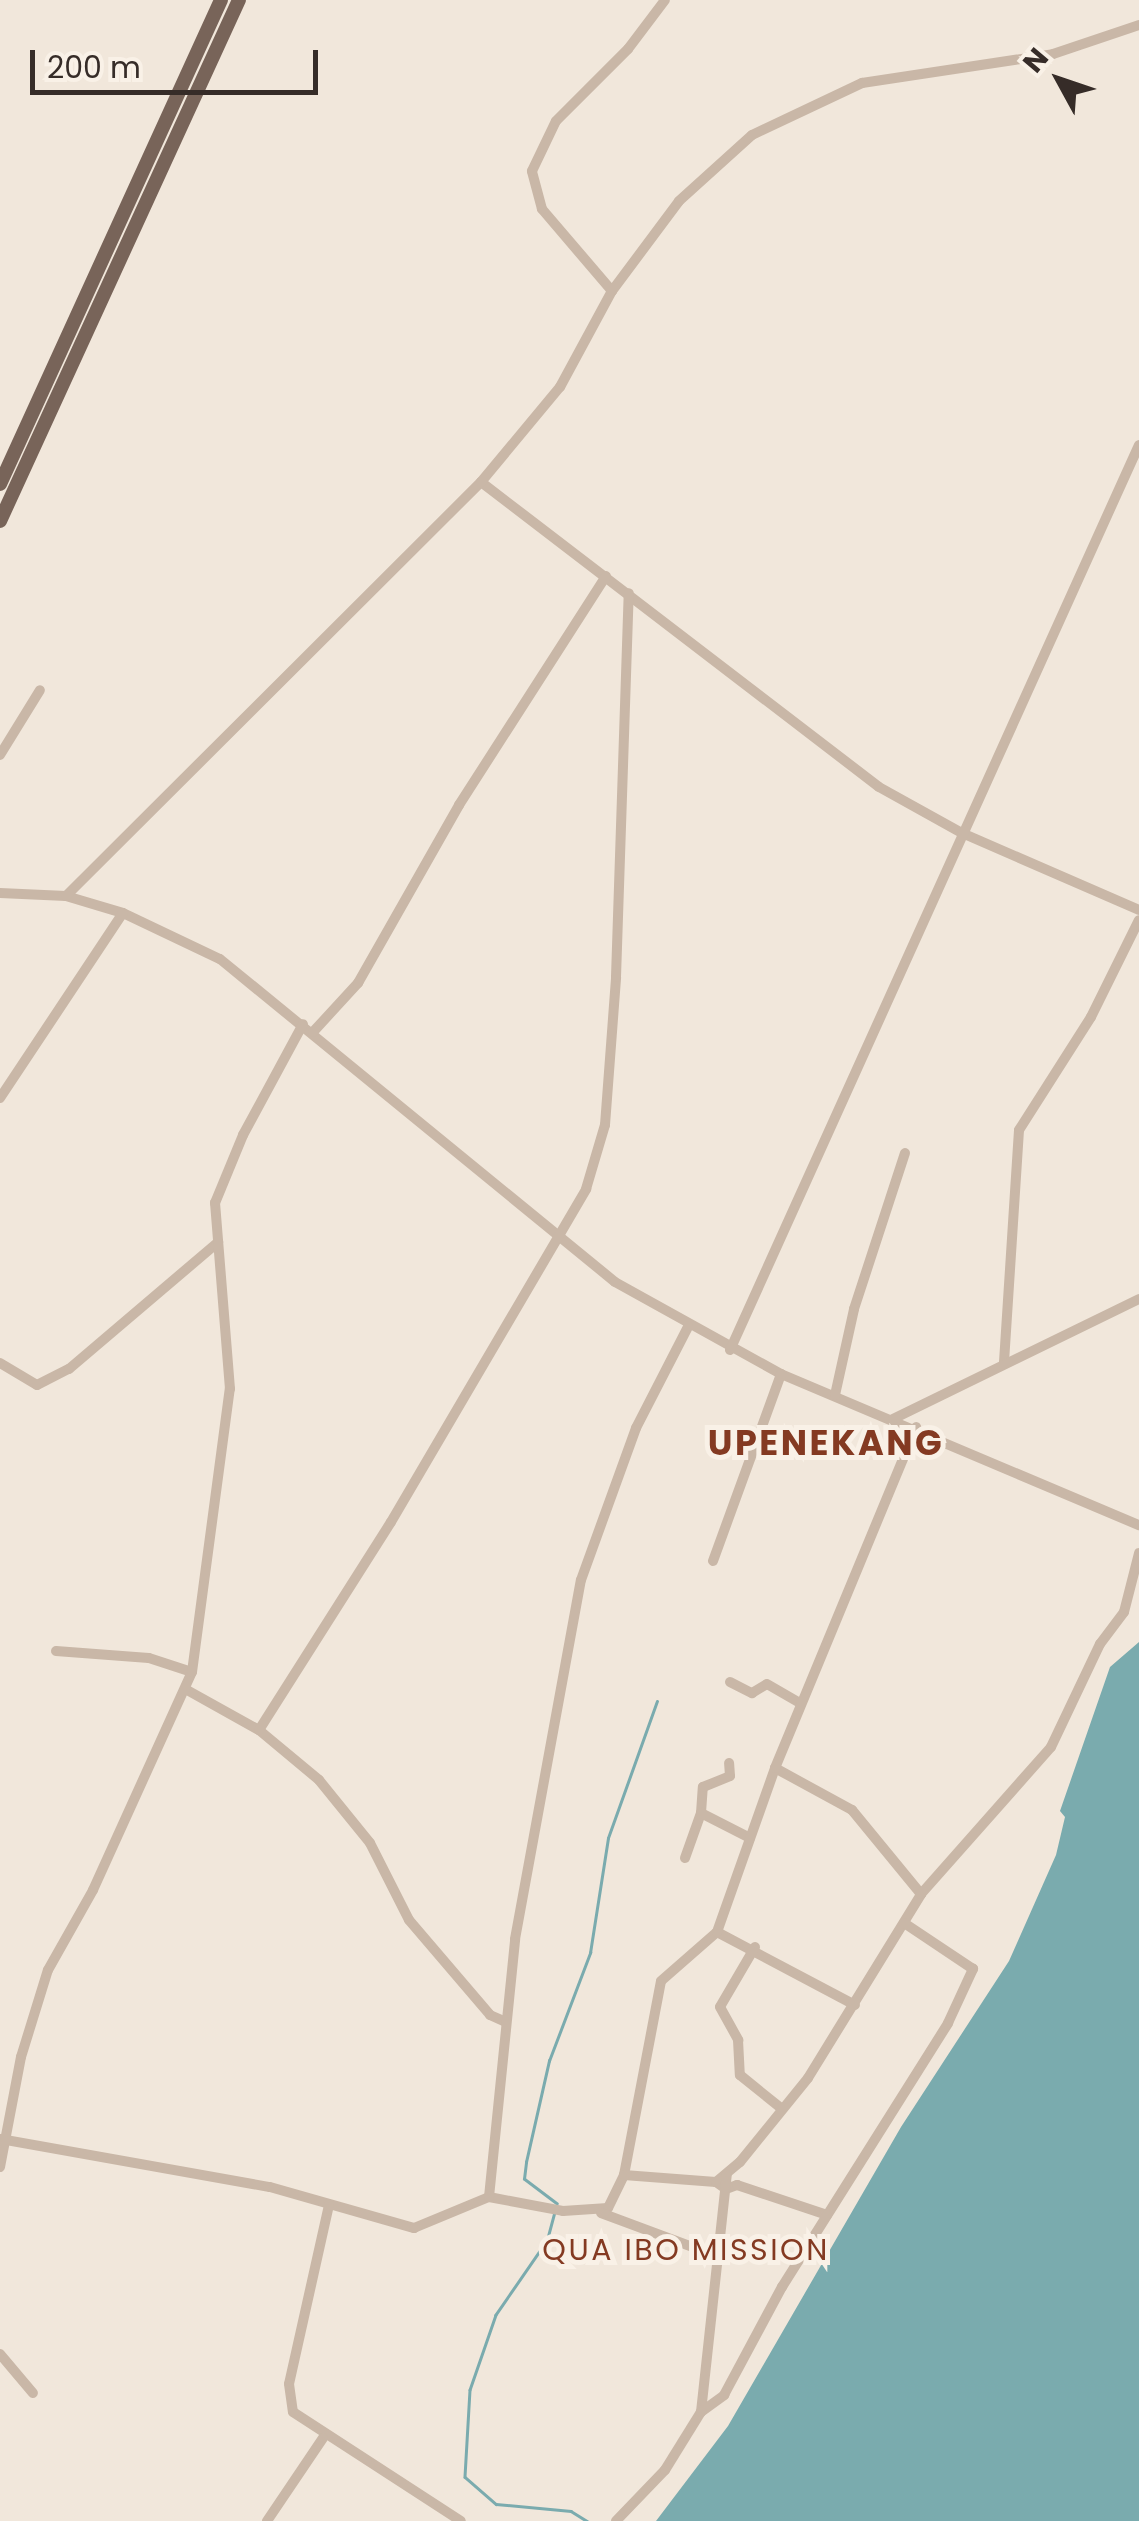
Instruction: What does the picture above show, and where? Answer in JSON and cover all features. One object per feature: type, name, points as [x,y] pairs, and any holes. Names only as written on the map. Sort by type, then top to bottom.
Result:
[{"type":"main road","points":[[0,484],[220,0]]},
{"type":"main road","points":[[0,522],[239,0]]},
{"type":"street","points":[[612,290],[542,208],[532,170],[556,120],[657,17],[666,0]]},
{"type":"street","points":[[66,896],[481,482],[560,387],[612,290],[679,200],[785,114],[862,83],[1053,54],[1139,25]]},
{"type":"street","points":[[730,1350],[1139,445]]},
{"type":"street","points":[[481,482],[879,787],[962,833],[1139,910]]},
{"type":"street","points":[[313,1032],[358,983],[459,805],[606,576]]},
{"type":"street","points":[[259,1730],[391,1522],[586,1189],[605,1125],[630,593]]},
{"type":"street","points":[[0,755],[40,690]]},
{"type":"street","points":[[0,893],[66,896],[124,913],[220,959],[556,1236],[688,1327],[781,1374],[916,1427],[1139,1525]]},
{"type":"street","points":[[0,1098],[124,913]]},
{"type":"street","points":[[1004,1362],[1019,1130],[1091,1017],[1139,920]]},
{"type":"street","points":[[0,2167],[2,2139],[48,1970],[187,1690],[192,1672],[230,1389],[215,1204],[242,1135],[303,1024]]},
{"type":"street","points":[[835,1395],[905,1153]]},
{"type":"street","points":[[0,1364],[37,1385],[69,1369],[218,1242]]},
{"type":"street","points":[[893,1419],[1139,1299]]},
{"type":"street","points":[[490,2197],[506,2022],[525,1875],[580,1580],[636,1428],[688,1327]]},
{"type":"street","points":[[713,1561],[781,1374]]},
{"type":"street","points":[[600,2213],[614,2202],[624,2175],[661,1981],[717,1932],[775,1768],[916,1427]]},
{"type":"street","points":[[716,2182],[782,2109],[855,2006],[921,1894],[1051,1747],[1100,1644],[1124,1612],[1139,1553]]},
{"type":"street","points":[[56,1651],[148,1658],[192,1672]]},
{"type":"street","points":[[730,1682],[752,1693],[767,1684],[801,1704]]},
{"type":"street","points":[[187,1690],[259,1730],[345,1811],[370,1843],[409,1920],[490,2015],[506,2022]]},
{"type":"street","points":[[684,1858],[701,1813],[703,1787],[730,1776],[729,1763]]},
{"type":"street","points":[[775,1768],[852,1810],[921,1894]]},
{"type":"street","points":[[701,1813],[750,1838]]},
{"type":"street","points":[[616,2521],[665,2470],[700,2412],[724,2395],[828,2214],[948,2023],[973,1968],[904,1923]]},
{"type":"street","points":[[717,1932],[756,1948],[805,1984],[855,2006]]},
{"type":"street","points":[[756,1948],[720,2007],[738,2040],[740,2076],[782,2109]]},
{"type":"street","points":[[2,2139],[179,2168],[425,2228],[490,2197],[556,2210],[600,2213],[719,2257]]},
{"type":"street","points":[[700,2412],[726,2174]]},
{"type":"street","points":[[624,2175],[716,2182],[726,2190]]},
{"type":"street","points":[[726,2190],[737,2184],[828,2214]]},
{"type":"street","points":[[329,2204],[288,2384],[293,2412],[324,2438],[461,2521]]},
{"type":"street","points":[[0,2354],[33,2393]]},
{"type":"street","points":[[268,2521],[324,2438]]},
{"type":"water","points":[[1139,1642],[1139,2521],[656,2521],[728,2426],[901,2127],[1009,1961],[1056,1855],[1065,1817],[1060,1811],[1110,1667]]},
{"type":"waterway","points":[[557,2204],[524,2179],[526,2162],[549,2061],[590,1953],[608,1838],[657,1701]]},
{"type":"waterway","points":[[555,2212],[547,2241],[496,2315],[470,2390],[465,2477],[496,2504],[571,2511],[587,2521]]},
{"type":"district","name":"UPENEKANG","points":[[826,1443]]},
{"type":"district","name":"QUA IBO MISSION","points":[[686,2250]]}]
